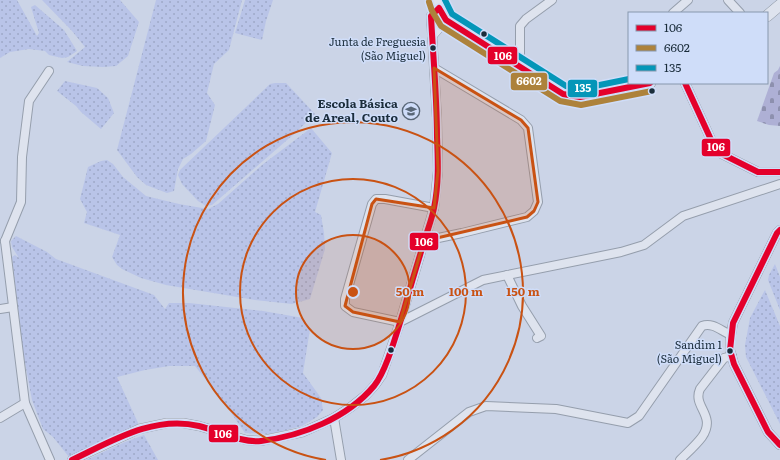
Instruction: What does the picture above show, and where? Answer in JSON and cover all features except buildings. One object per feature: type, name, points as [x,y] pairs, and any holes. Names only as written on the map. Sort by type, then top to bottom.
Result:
[{"type":"main road","points":[[438,4],[446,20],[563,94],[580,98],[645,84]]},
{"type":"main road","points":[[768,15],[780,5]]},
{"type":"street","points":[[520,66],[520,26],[526,19],[552,0]]},
{"type":"street","points":[[674,12],[688,0]]},
{"type":"street","points":[[728,0],[739,12]]},
{"type":"street","points":[[72,460],[139,429],[167,423],[183,423],[199,426],[246,440],[260,441],[304,432],[334,418],[356,403],[375,385],[382,375],[400,322],[434,208],[438,171],[431,16],[438,4]]},
{"type":"street","points":[[432,36],[446,20]]},
{"type":"street","points":[[424,241],[527,217],[534,211],[538,202],[528,128],[521,120],[434,68]]},
{"type":"street","points":[[49,71],[28,101],[22,157],[21,202],[2,239],[13,307],[25,403],[50,460]]},
{"type":"street","points":[[685,84],[713,144],[722,154],[758,172],[780,172]]},
{"type":"street","points":[[434,208],[385,199],[376,199],[372,204],[345,299],[346,306],[353,312],[400,322],[483,280],[644,246],[683,216],[780,184]]},
{"type":"street","points":[[780,230],[777,233],[733,323],[730,350],[734,364],[768,432],[780,445]]},
{"type":"street","points":[[507,275],[522,306],[541,336],[537,338]]},
{"type":"street","points":[[0,309],[13,307]]},
{"type":"street","points":[[408,460],[469,412],[486,406],[556,409],[628,424],[638,416],[702,326],[708,324],[731,335]]},
{"type":"street","points":[[680,460],[702,437],[706,428],[707,419],[698,400],[700,389],[724,358],[732,356]]},
{"type":"street","points":[[0,418],[25,403]]},
{"type":"street","points":[[334,418],[341,460]]},
{"type":"highlighted area","points":[[434,68],[521,120],[528,128],[538,202],[534,211],[527,217],[424,241],[400,322],[353,312],[345,306],[372,204],[376,199],[434,208],[438,171]]},
{"type":"shaded area","points":[[0,0],[17,0],[37,36],[39,33],[31,7],[35,5],[64,30],[77,51],[68,57],[62,58],[49,55],[45,51],[29,49],[10,52],[0,58]]},
{"type":"shaded area","points":[[42,0],[120,0],[139,22],[128,56],[116,66],[83,66],[67,62],[85,47],[72,31]]},
{"type":"shaded area","points":[[156,0],[242,0],[229,50],[214,64],[207,93],[215,105],[206,141],[183,159],[178,169],[174,191],[167,193],[146,185],[137,177],[117,150]]},
{"type":"shaded area","points":[[245,0],[273,0],[262,40],[235,33]]},
{"type":"shaded area","points":[[65,81],[97,88],[108,98],[114,113],[101,129],[57,91]]},
{"type":"shaded area","points":[[286,83],[315,114],[212,205],[206,206],[198,201],[182,184],[178,175],[180,170],[270,84]]},
{"type":"shaded area","points":[[311,128],[332,153],[315,212],[321,215],[325,249],[310,299],[292,304],[255,300],[166,285],[141,278],[122,269],[117,265],[112,257],[120,235],[84,223],[87,212],[80,199],[88,167],[101,161],[107,160],[113,164],[123,177],[146,196],[208,209],[218,204],[262,165]]},
{"type":"shaded area","points":[[16,236],[47,252],[56,259],[154,295],[165,309],[169,303],[189,303],[263,311],[303,318],[310,329],[303,373],[321,398],[323,410],[317,417],[302,426],[270,434],[245,433],[225,404],[195,366],[169,366],[145,370],[117,377],[139,425],[69,457],[53,437],[43,429],[32,400],[23,352],[12,257],[15,255],[19,258],[12,247],[11,241]]},
{"type":"shaded area","points":[[775,264],[780,277],[780,310],[768,280]]},
{"type":"shaded area","points":[[765,290],[780,326],[780,424],[746,357],[745,345],[750,318]]},
{"type":"shaded area","points":[[144,435],[158,460],[86,460],[125,442]]},
{"type":"green space","points":[[780,66],[780,126],[769,125],[757,121],[774,73]]},
{"type":"transit line","name":"135","points":[[445,0],[452,14],[566,86],[580,89],[628,79]]},
{"type":"transit line","name":"6602","points":[[429,2],[432,11],[441,26],[560,101],[581,105],[652,91]]},
{"type":"transit line","name":"106","points":[[72,460],[118,438],[150,427],[166,424],[199,426],[253,441],[277,439],[323,424],[351,407],[374,386],[379,379],[395,339],[436,199],[438,154],[431,16],[439,8],[446,20],[563,94],[580,97],[645,84]]},
{"type":"transit line","name":"106","points":[[685,84],[713,144],[722,154],[758,172],[780,172]]},
{"type":"transit line","name":"106","points":[[780,230],[777,233],[733,323],[730,350],[734,364],[768,432],[780,445]]},
{"type":"place","name":"Junta de Freguesia (São Miguel)","points":[[433,48]]},
{"type":"place","name":"Escola Básica de Areal, Couto","points":[[411,111]]},
{"type":"place","name":"Sandim 1 (São Miguel)","points":[[730,351]]}]
